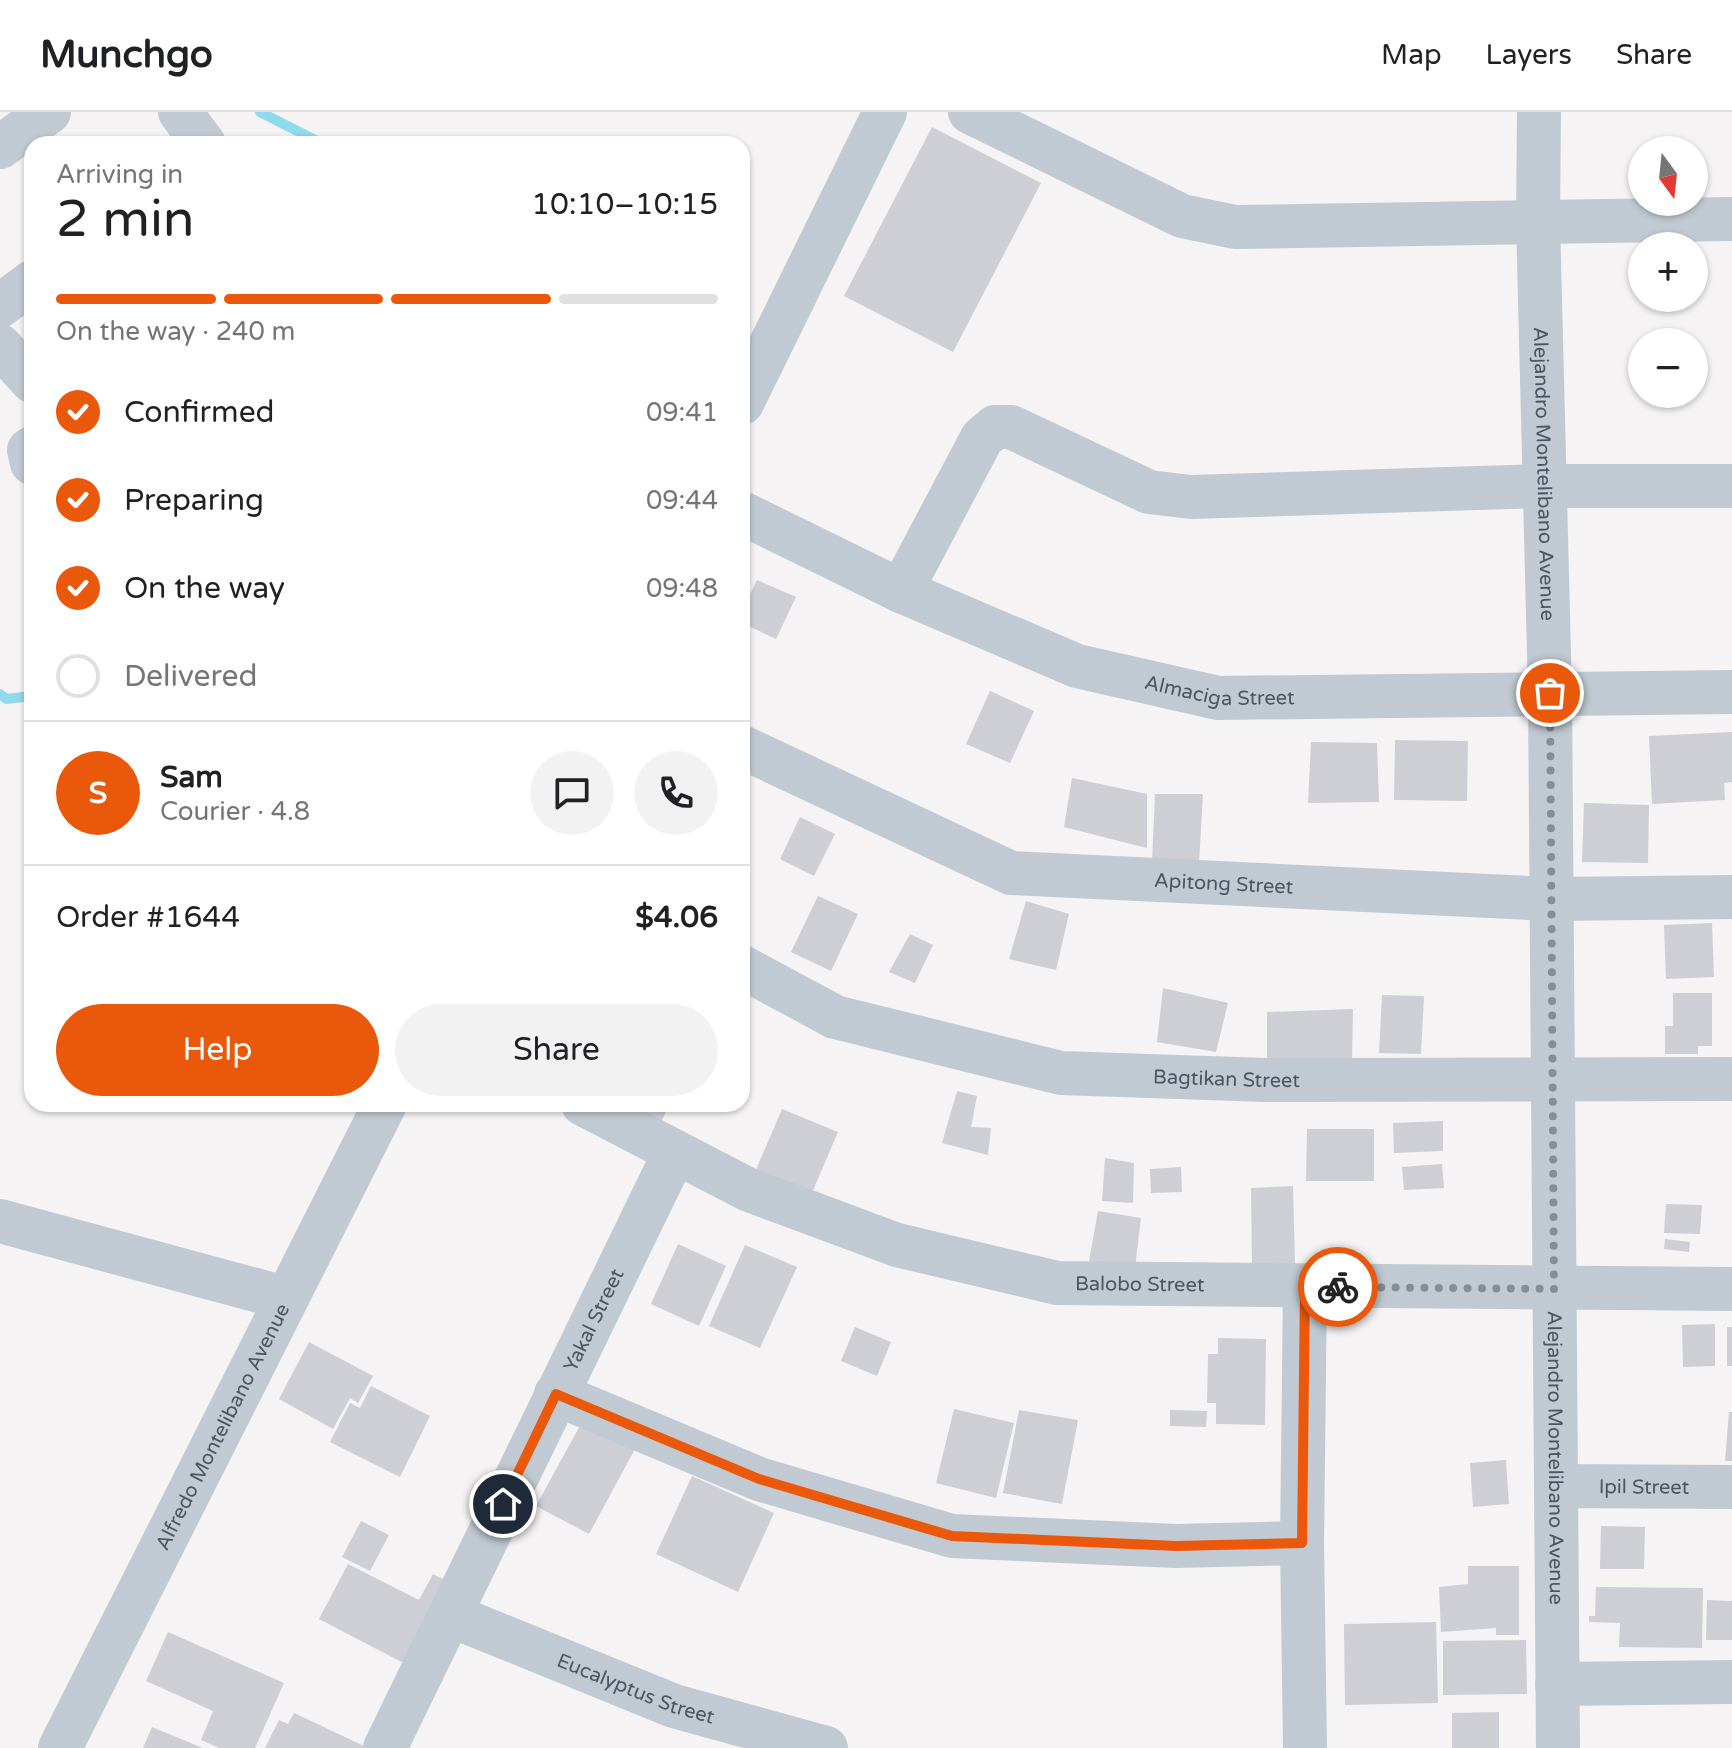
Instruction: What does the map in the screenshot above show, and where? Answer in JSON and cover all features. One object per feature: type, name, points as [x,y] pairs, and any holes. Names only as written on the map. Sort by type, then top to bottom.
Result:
[{"type":"street","points":[[180,112],[198,136]]},
{"type":"street","points":[[750,387],[885,112]]},
{"type":"street","points":[[970,112],[1182,216],[1235,227],[1732,219]]},
{"type":"street","name":"Alejandro Montelibano Avenue","points":[[1539,112],[1538,221],[1550,693],[1558,1748]]},
{"type":"street","points":[[0,306],[24,288]]},
{"type":"street","points":[[0,346],[24,372]]},
{"type":"street","points":[[901,591],[982,438],[995,427],[1011,427],[1149,492],[1177,495],[1544,486],[1732,486]]},
{"type":"street","name":"Almaciga Street","points":[[750,517],[901,591],[1077,666],[1218,698],[1732,692]]},
{"type":"street","name":"Apitong Street","points":[[750,751],[1011,873],[1551,899],[1732,897]]},
{"type":"street","name":"Bagtikan Street","points":[[750,971],[835,1017],[1061,1073],[1266,1080],[1732,1079]]},
{"type":"street","name":"Alfredo Montelibano Avenue","points":[[60,1748],[381,1112]]},
{"type":"street","name":"Balobo Street","points":[[598,1112],[749,1190],[897,1245],[1057,1283],[1732,1289]]},
{"type":"street","name":"Yakal Street","points":[[385,1748],[675,1152]]},
{"type":"street","points":[[0,1221],[285,1298]]},
{"type":"street","points":[[1305,1287],[1302,1543],[1305,1748]]},
{"type":"street","points":[[556,1394],[759,1479],[952,1536],[1176,1546],[1302,1543]]},
{"type":"street","name":"Ipil Street","points":[[1556,1486],[1732,1487]]},
{"type":"street","name":"Eucalyptus Street","points":[[450,1615],[674,1706],[826,1748]]},
{"type":"street","points":[[1557,1684],[1732,1682]]},
{"type":"building","points":[[932,127],[1041,183],[953,352],[844,296]]},
{"type":"building","points":[[757,580],[796,597],[776,639],[750,627],[750,594]]},
{"type":"building","points":[[990,691],[1034,711],[1010,763],[966,744]]},
{"type":"building","points":[[1732,732],[1732,782],[1724,783],[1725,800],[1652,804],[1649,736]]},
{"type":"building","points":[[1395,740],[1468,741],[1467,801],[1394,800]]},
{"type":"building","points":[[1311,742],[1377,743],[1379,802],[1308,803]]},
{"type":"building","points":[[1072,778],[1147,794],[1147,848],[1064,827]]},
{"type":"building","points":[[1155,794],[1203,794],[1199,863],[1152,862]]},
{"type":"building","points":[[1584,803],[1649,805],[1648,863],[1582,862]]},
{"type":"building","points":[[800,817],[835,834],[814,876],[780,859]]},
{"type":"building","points":[[818,896],[858,914],[831,971],[791,952]]},
{"type":"building","points":[[1026,901],[1069,914],[1056,970],[1009,959]]},
{"type":"building","points":[[1712,923],[1714,977],[1666,979],[1664,925]]},
{"type":"building","points":[[910,934],[933,945],[915,983],[889,972]]},
{"type":"building","points":[[1163,988],[1228,1003],[1216,1052],[1157,1042]]},
{"type":"building","points":[[1673,993],[1712,993],[1712,1046],[1698,1046],[1698,1054],[1665,1054],[1665,1026],[1673,1026]]},
{"type":"building","points":[[1382,995],[1424,996],[1421,1054],[1379,1053]]},
{"type":"building","points":[[1353,1009],[1352,1060],[1267,1062],[1267,1012]]},
{"type":"building","points":[[957,1091],[977,1096],[971,1127],[991,1128],[988,1155],[942,1143]]},
{"type":"building","points":[[782,1109],[838,1132],[808,1202],[752,1179]]},
{"type":"building","points":[[632,1112],[666,1112],[659,1126]]},
{"type":"building","points":[[1443,1121],[1443,1151],[1394,1153],[1393,1123]]},
{"type":"building","points":[[1307,1129],[1374,1129],[1374,1181],[1306,1181]]},
{"type":"building","points":[[1105,1158],[1134,1163],[1133,1203],[1102,1201]]},
{"type":"building","points":[[1442,1164],[1444,1188],[1404,1190],[1402,1167]]},
{"type":"building","points":[[1181,1167],[1182,1192],[1151,1193],[1150,1169]]},
{"type":"building","points":[[1293,1186],[1295,1264],[1252,1265],[1251,1188]]},
{"type":"building","points":[[1666,1204],[1702,1205],[1700,1234],[1664,1233]]},
{"type":"building","points":[[1098,1211],[1141,1218],[1135,1268],[1089,1261]]},
{"type":"building","points":[[1665,1239],[1690,1242],[1689,1252],[1664,1249]]},
{"type":"building","points":[[678,1244],[726,1266],[699,1326],[651,1304]]},
{"type":"building","points":[[745,1245],[797,1267],[760,1348],[709,1326]]},
{"type":"building","points":[[1715,1324],[1715,1366],[1683,1367],[1682,1325]]},
{"type":"building","points":[[855,1327],[891,1342],[877,1376],[841,1361]]},
{"type":"building","points":[[1727,1327],[1732,1327],[1732,1366],[1727,1366]]},
{"type":"building","points":[[1218,1338],[1266,1339],[1265,1425],[1216,1424],[1216,1403],[1207,1403],[1208,1354],[1218,1354]]},
{"type":"building","points":[[309,1342],[373,1376],[358,1403],[350,1398],[333,1429],[279,1399]]},
{"type":"building","points":[[371,1386],[430,1416],[400,1477],[330,1442],[350,1403],[360,1408]]},
{"type":"building","points":[[954,1409],[1014,1423],[996,1498],[936,1483]]},
{"type":"building","points":[[1019,1410],[1078,1420],[1062,1504],[1003,1493]]},
{"type":"building","points":[[1170,1410],[1207,1411],[1206,1427],[1170,1426]]},
{"type":"building","points":[[1729,1412],[1732,1412],[1732,1461],[1725,1461]]},
{"type":"building","points":[[583,1420],[635,1449],[589,1534],[536,1506]]},
{"type":"building","points":[[1506,1460],[1509,1504],[1473,1507],[1470,1463]]},
{"type":"building","points":[[692,1476],[774,1513],[738,1592],[656,1554]]},
{"type":"building","points":[[361,1521],[389,1535],[370,1571],[342,1557]]},
{"type":"building","points":[[1601,1526],[1645,1527],[1644,1569],[1600,1569]]},
{"type":"building","points":[[348,1564],[419,1600],[433,1574],[458,1587],[415,1669],[319,1619]]},
{"type":"building","points":[[1468,1566],[1519,1566],[1519,1635],[1496,1635],[1496,1628],[1441,1632],[1439,1587],[1468,1584]]},
{"type":"building","points":[[1596,1587],[1703,1588],[1702,1648],[1619,1647],[1620,1623],[1589,1622],[1589,1616],[1595,1616]]},
{"type":"building","points":[[1707,1600],[1732,1601],[1732,1640],[1706,1640]]},
{"type":"building","points":[[1436,1622],[1438,1703],[1345,1705],[1344,1624]]},
{"type":"building","points":[[168,1632],[284,1683],[255,1748],[219,1748],[201,1740],[213,1711],[146,1681]]},
{"type":"building","points":[[1526,1640],[1527,1694],[1443,1695],[1443,1641]]},
{"type":"building","points":[[1499,1712],[1499,1748],[1452,1748],[1452,1713]]},
{"type":"building","points":[[294,1713],[364,1746],[265,1748],[279,1720],[288,1724]]},
{"type":"building","points":[[152,1727],[203,1748],[143,1748]]},
{"type":"waterway","points":[[260,112],[307,136]]},
{"type":"waterway","points":[[0,694],[6,699],[24,697]]},
{"type":"way so far","points":[[1338,1287],[1554,1289],[1550,693]]},
{"type":"route","points":[[503,1504],[556,1394],[759,1479],[952,1536],[1176,1546],[1302,1543],[1305,1287],[1338,1287]]}]
